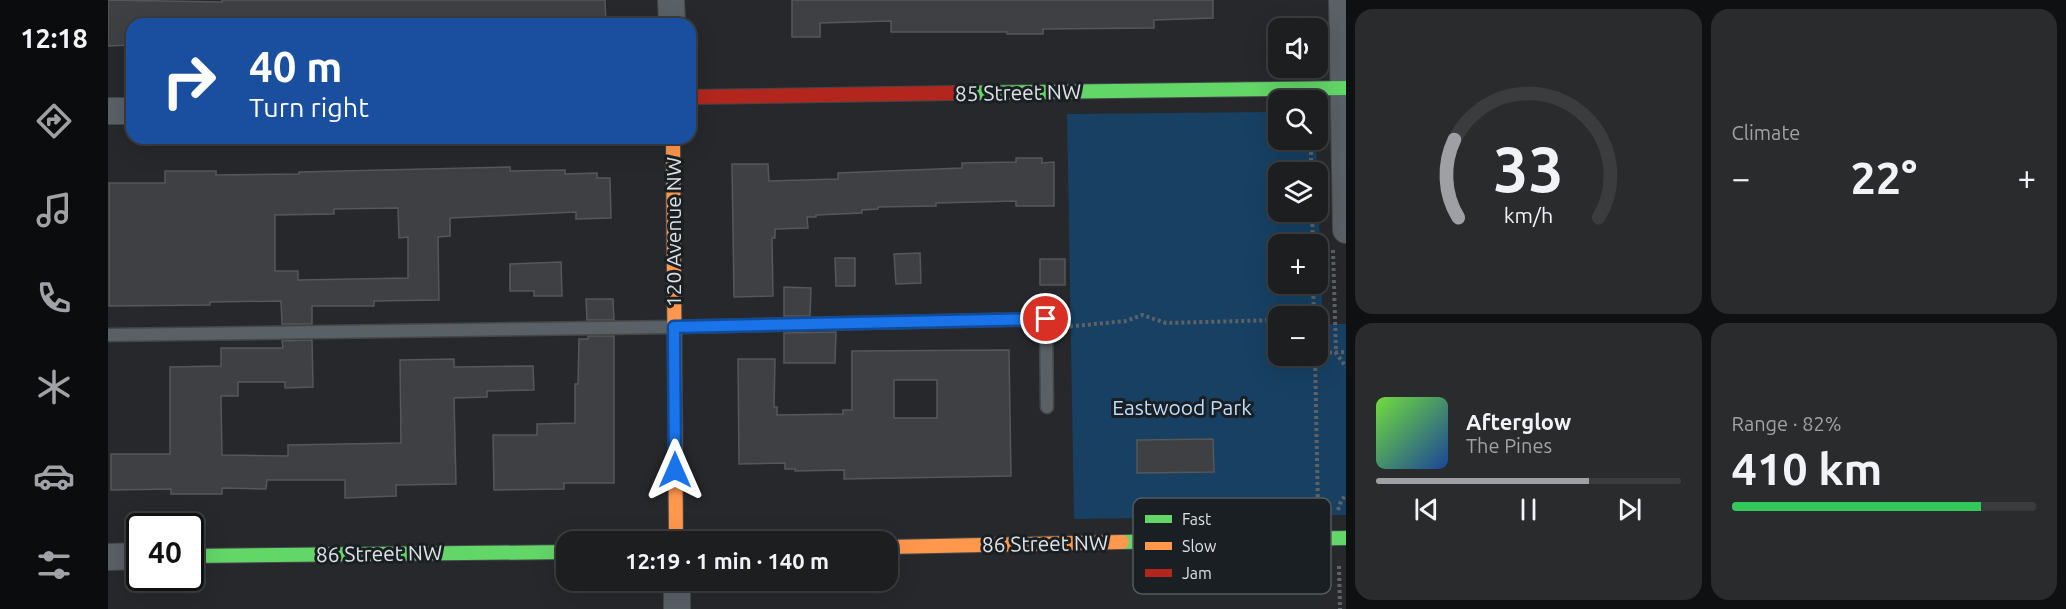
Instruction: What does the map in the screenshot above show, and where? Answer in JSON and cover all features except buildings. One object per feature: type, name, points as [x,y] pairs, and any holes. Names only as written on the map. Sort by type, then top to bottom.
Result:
[{"type":"street","points":[[671,0],[672,18]]},
{"type":"street","points":[[1342,0],[1346,230]]},
{"type":"street","name":"85 Street NW","points":[[696,97],[1345,88]]},
{"type":"street","points":[[108,111],[126,111]]},
{"type":"street","name":"120 Avenue NW","points":[[673,144],[676,531]]},
{"type":"street","name":"86 Street NW","points":[[1331,539],[1346,538]]},
{"type":"street","name":"86 Street NW","points":[[898,547],[1133,542]]},
{"type":"street","name":"86 Street NW","points":[[204,556],[556,552]]},
{"type":"street","points":[[108,556],[126,556]]},
{"type":"street","points":[[677,591],[677,609]]},
{"type":"lane","points":[[108,335],[1046,319],[1047,407]]},
{"type":"path","points":[[1046,329],[1126,321],[1142,315],[1166,323],[1268,320]]},
{"type":"path","points":[[1328,353],[1346,352]]},
{"type":"path","points":[[1316,366],[1318,498]]},
{"type":"green space","name":"Eastwood Park","points":[[1268,112],[1268,150],[1316,150],[1317,162],[1268,162],[1268,222],[1319,222],[1320,234],[1268,234],[1268,294],[1322,294],[1322,306],[1268,306],[1268,366],[1328,366],[1328,324],[1346,324],[1346,515],[1331,515],[1331,498],[1133,498],[1133,518],[1074,519],[1067,114]]},
{"type":"traffic: fast","points":[[955,93],[1346,88]]},
{"type":"traffic: fast","points":[[1331,538],[1346,538]]},
{"type":"traffic: fast","points":[[1122,542],[1133,542]]},
{"type":"traffic: fast","points":[[204,556],[556,552]]},
{"type":"traffic: slow","points":[[673,144],[676,531]]},
{"type":"traffic: slow","points":[[898,547],[1122,542]]},
{"type":"traffic: jam","points":[[696,97],[955,93]]},
{"type":"route","points":[[675,470],[674,327],[1046,319]]}]
